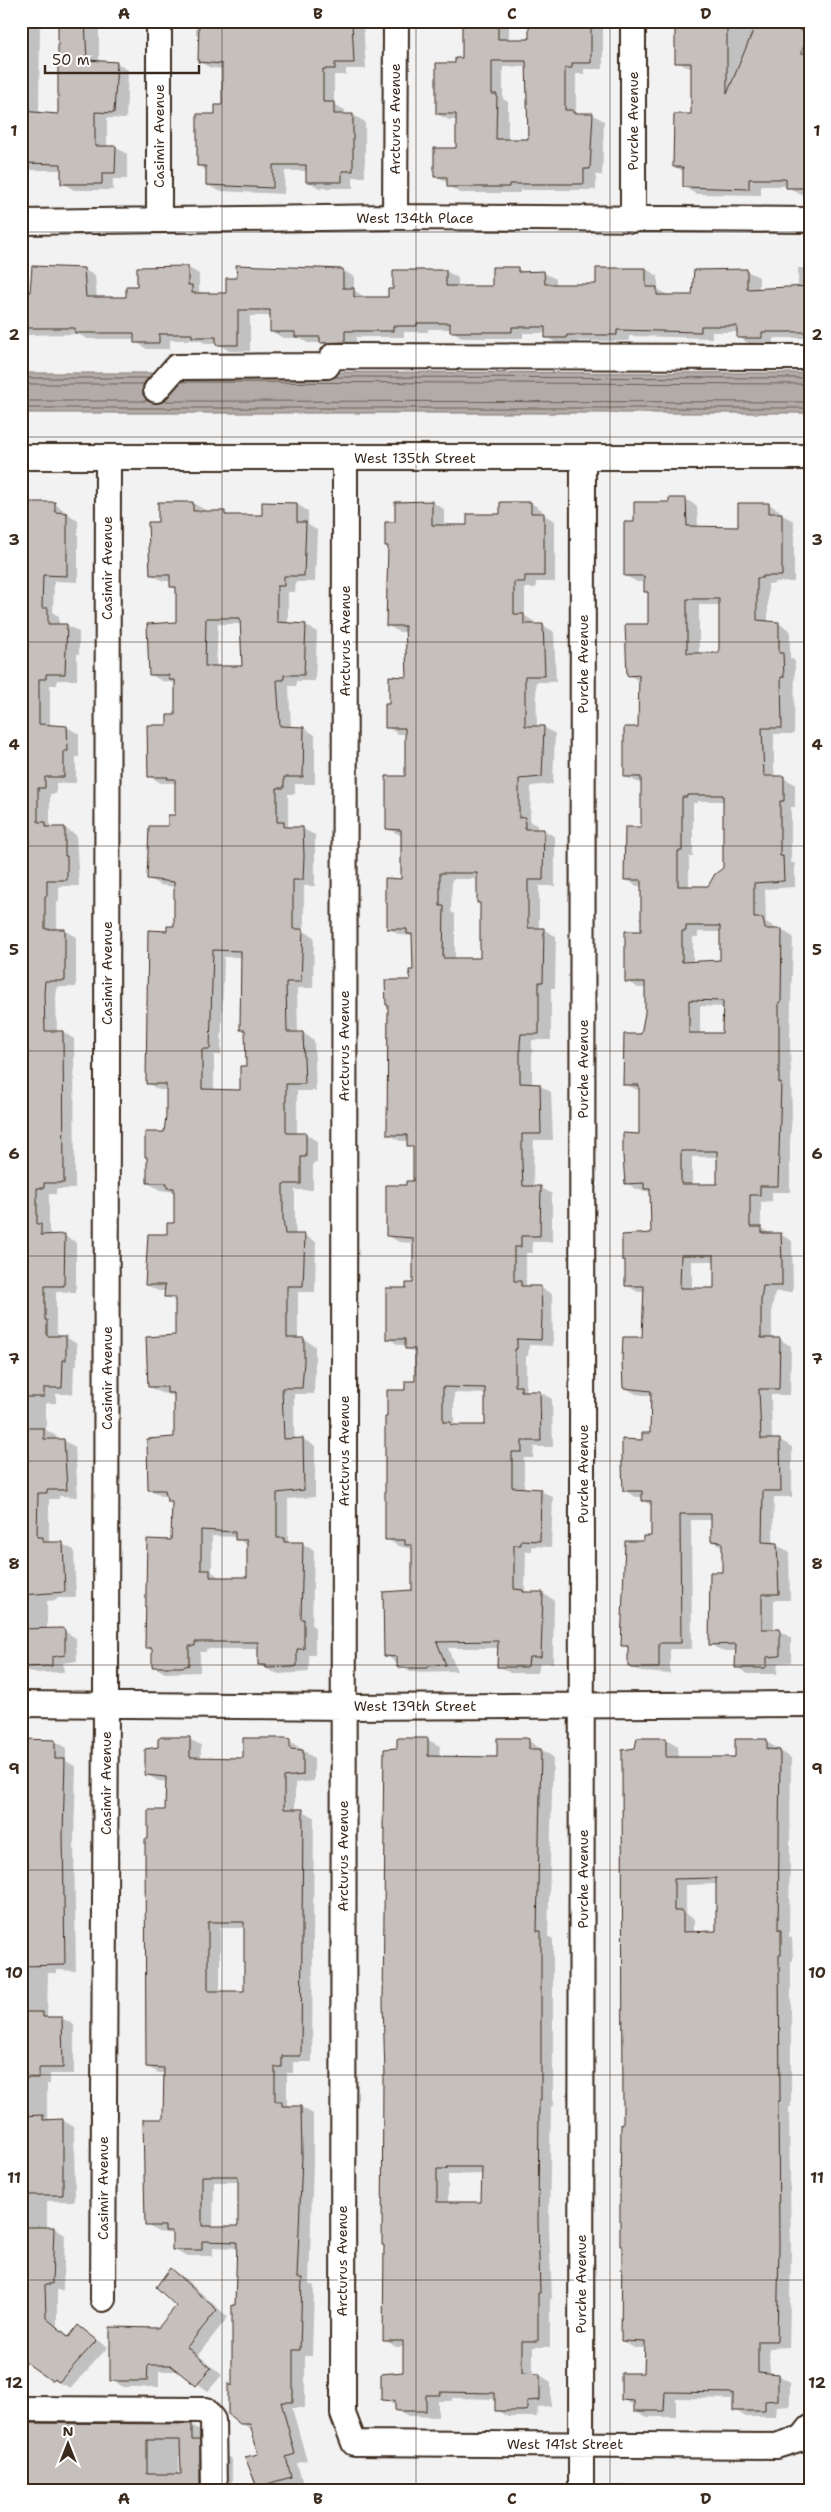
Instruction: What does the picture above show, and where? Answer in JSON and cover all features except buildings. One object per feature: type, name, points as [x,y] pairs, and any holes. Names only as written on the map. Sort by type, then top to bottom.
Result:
[{"type":"street","name":"Casimir Avenue","points":[[159,21],[159,220]]},
{"type":"street","name":"Arcturus Avenue","points":[[394,217],[396,21]]},
{"type":"street","name":"Purche Avenue","points":[[633,21],[633,220]]},
{"type":"street","name":"West 134th Place","points":[[21,222],[394,217],[810,220]]},
{"type":"street","points":[[156,390],[176,367],[327,366],[333,356],[810,357]]},
{"type":"street","name":"West 135th Street","points":[[21,457],[810,458]]},
{"type":"street","name":"Casimir Avenue","points":[[103,2300],[108,458]]},
{"type":"street","name":"Arcturus Avenue","points":[[345,458],[342,2373],[343,2414],[354,2443]]},
{"type":"street","name":"Purche Avenue","points":[[581,2491],[583,458]]},
{"type":"street","name":"West 139th Street","points":[[21,1704],[344,1707],[810,1704]]},
{"type":"street","points":[[21,2409],[206,2410],[213,2420],[214,2491]]},
{"type":"street","name":"West 141st Street","points":[[354,2443],[776,2446],[802,2438],[810,2428]]},
{"type":"water","points":[[167,359],[186,372],[810,373],[810,413],[21,413],[21,373],[155,373]]}]
